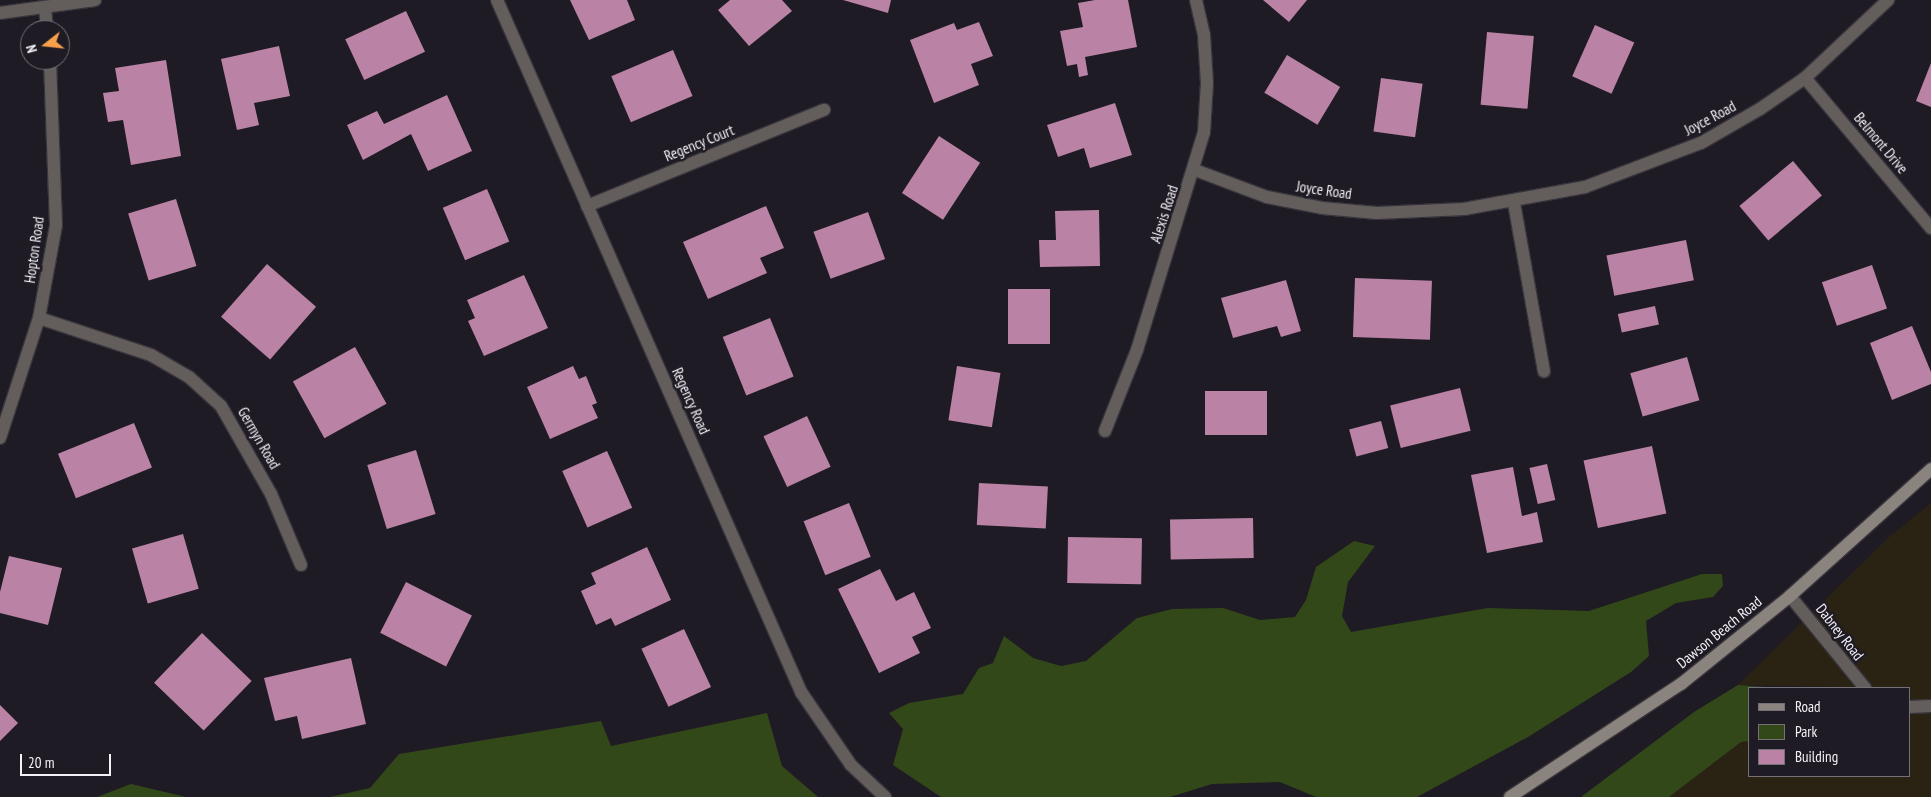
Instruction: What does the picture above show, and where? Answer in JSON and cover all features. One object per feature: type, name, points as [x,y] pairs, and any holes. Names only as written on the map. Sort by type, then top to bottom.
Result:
[{"type":"street","points":[[0,13],[95,0]]},
{"type":"street","name":"Regency Road","points":[[496,0],[801,692],[851,765],[885,797]]},
{"type":"street","name":"Alexis Road","points":[[1105,431],[1137,350],[1195,170],[1204,132],[1208,83],[1204,35],[1196,0]]},
{"type":"street","name":"Joyce Road","points":[[1195,170],[1268,197],[1322,208],[1376,212],[1514,203],[1586,187],[1656,162],[1743,119],[1806,78],[1888,0]]},
{"type":"street","points":[[45,7],[46,20]]},
{"type":"street","name":"Hopton Road","points":[[0,438],[39,318],[56,225],[50,70]]},
{"type":"street","name":"Belmont Drive","points":[[1806,78],[1931,228]]},
{"type":"street","name":"Regency Court","points":[[587,206],[824,110]]},
{"type":"street","points":[[1514,203],[1544,371]]},
{"type":"street","name":"Germyn Road","points":[[39,318],[151,355],[189,377],[221,406],[271,494],[300,565]]},
{"type":"street","name":"Dawson Beach Road","points":[[1510,797],[1682,684],[1790,596],[1931,469]]},
{"type":"street","name":"Dabney Road","points":[[1790,596],[1863,687]]},
{"type":"street","points":[[1911,707],[1931,706]]},
{"type":"shaded area","points":[[1931,503],[1931,797],[1669,797],[1741,742],[1748,741],[1748,777],[1911,777],[1911,687],[1738,685],[1888,538]]},
{"type":"green space","points":[[1354,541],[1375,546],[1348,582],[1342,616],[1351,632],[1488,608],[1589,611],[1702,574],[1722,574],[1723,586],[1713,597],[1676,603],[1646,621],[1649,656],[1631,672],[1528,737],[1417,797],[1316,797],[1280,782],[1212,784],[1170,797],[941,797],[893,765],[903,729],[889,713],[909,703],[963,694],[979,668],[993,663],[1004,636],[1033,658],[1061,666],[1086,661],[1137,618],[1172,609],[1223,608],[1260,620],[1295,617],[1306,600],[1316,567]]},
{"type":"green space","points":[[1738,685],[1765,687],[1748,687],[1748,741],[1741,742],[1669,797],[1581,797],[1694,712]]},
{"type":"green space","points":[[767,713],[782,766],[818,797],[330,797],[370,788],[399,754],[601,721],[611,746]]},
{"type":"green space","points":[[131,784],[186,797],[97,797]]},
{"type":"building","points":[[570,0],[627,0],[635,20],[589,40]]},
{"type":"building","points":[[730,0],[782,0],[792,11],[749,46],[718,10]]},
{"type":"building","points":[[843,0],[891,0],[888,13]]},
{"type":"building","points":[[1095,0],[1128,0],[1137,47],[1085,57],[1088,75],[1079,77],[1077,64],[1067,66],[1060,31],[1083,27],[1078,3]]},
{"type":"building","points":[[1263,0],[1307,0],[1289,22]]},
{"type":"building","points":[[406,11],[425,52],[364,80],[345,39]]},
{"type":"building","points":[[979,22],[993,56],[971,64],[979,85],[934,103],[910,40],[954,23],[957,30]]},
{"type":"building","points":[[1595,25],[1634,42],[1612,94],[1572,76]]},
{"type":"building","points":[[1487,32],[1534,36],[1527,109],[1481,105]]},
{"type":"building","points":[[279,46],[290,96],[254,103],[259,125],[237,130],[221,59]]},
{"type":"building","points":[[673,50],[693,96],[631,122],[611,76]]},
{"type":"building","points":[[1287,55],[1340,87],[1317,125],[1264,93]]},
{"type":"building","points":[[166,60],[181,156],[131,165],[123,120],[108,122],[103,93],[119,91],[115,68]]},
{"type":"building","points":[[1931,63],[1931,107],[1916,101]]},
{"type":"building","points":[[1381,78],[1423,84],[1415,137],[1373,131]]},
{"type":"building","points":[[447,95],[472,151],[428,171],[411,134],[363,160],[347,125],[377,111],[384,124]]},
{"type":"building","points":[[1115,103],[1132,155],[1090,168],[1084,148],[1058,157],[1047,125]]},
{"type":"building","points":[[939,136],[980,163],[943,220],[902,193]]},
{"type":"building","points":[[1793,161],[1822,195],[1768,240],[1739,206]]},
{"type":"building","points":[[487,189],[509,241],[465,260],[443,208]]},
{"type":"building","points":[[176,199],[196,266],[149,281],[128,214]]},
{"type":"building","points":[[766,206],[784,248],[760,258],[767,273],[708,299],[683,242]]},
{"type":"building","points":[[1099,210],[1100,266],[1040,267],[1039,240],[1056,240],[1055,211]]},
{"type":"building","points":[[868,212],[885,259],[831,279],[813,232]]},
{"type":"building","points":[[1686,240],[1694,280],[1614,296],[1606,255]]},
{"type":"building","points":[[267,264],[316,307],[270,359],[221,317]]},
{"type":"building","points":[[1872,265],[1887,308],[1837,326],[1822,282]]},
{"type":"building","points":[[524,275],[548,328],[484,356],[468,321],[475,318],[467,300]]},
{"type":"building","points":[[1355,278],[1432,281],[1430,340],[1353,337]]},
{"type":"building","points":[[1286,280],[1301,331],[1281,337],[1277,326],[1233,338],[1221,298]]},
{"type":"building","points":[[1008,289],[1050,289],[1050,344],[1008,344]]},
{"type":"building","points":[[1655,306],[1659,325],[1622,332],[1618,314]]},
{"type":"building","points":[[770,318],[794,376],[746,396],[723,337]]},
{"type":"building","points":[[1912,326],[1931,372],[1931,384],[1892,400],[1870,343]]},
{"type":"building","points":[[355,347],[387,404],[324,438],[293,381]]},
{"type":"building","points":[[1687,357],[1699,400],[1643,417],[1630,373]]},
{"type":"building","points":[[573,366],[579,379],[586,376],[597,403],[592,405],[598,418],[550,439],[527,387]]},
{"type":"building","points":[[957,366],[1000,373],[992,427],[948,420]]},
{"type":"building","points":[[1460,388],[1471,431],[1401,448],[1390,405]]},
{"type":"building","points":[[1205,391],[1267,391],[1267,435],[1205,435]]},
{"type":"building","points":[[807,416],[831,467],[787,487],[763,436]]},
{"type":"building","points":[[1381,421],[1388,448],[1356,457],[1349,430]]},
{"type":"building","points":[[134,423],[152,468],[76,498],[58,454]]},
{"type":"building","points":[[1652,446],[1666,513],[1598,528],[1584,461]]},
{"type":"building","points":[[416,450],[436,514],[387,529],[367,465]]},
{"type":"building","points":[[607,451],[632,508],[587,528],[562,471]]},
{"type":"building","points":[[1547,464],[1555,500],[1538,504],[1529,468]]},
{"type":"building","points":[[1513,467],[1522,516],[1537,512],[1543,542],[1487,553],[1471,475]]},
{"type":"building","points":[[979,483],[1048,487],[1046,529],[977,525]]},
{"type":"building","points":[[849,503],[871,557],[825,575],[804,521]]},
{"type":"building","points":[[1253,518],[1254,558],[1171,559],[1170,519]]},
{"type":"building","points":[[183,534],[199,589],[148,603],[132,549]]},
{"type":"building","points":[[1068,537],[1142,538],[1141,584],[1067,583]]},
{"type":"building","points":[[647,547],[671,600],[615,626],[611,618],[596,625],[581,591],[596,584],[591,573]]},
{"type":"building","points":[[9,556],[62,568],[48,625],[0,613],[0,592]]},
{"type":"building","points":[[880,569],[896,601],[914,592],[931,628],[912,637],[920,653],[879,673],[838,589]]},
{"type":"building","points":[[406,582],[472,616],[446,666],[380,633]]},
{"type":"building","points":[[684,629],[711,687],[668,707],[641,649]]},
{"type":"building","points":[[202,633],[252,681],[204,731],[154,683]]},
{"type":"building","points":[[351,658],[366,724],[302,739],[297,716],[275,721],[264,678]]},
{"type":"building","points":[[0,705],[18,723],[0,741]]}]
